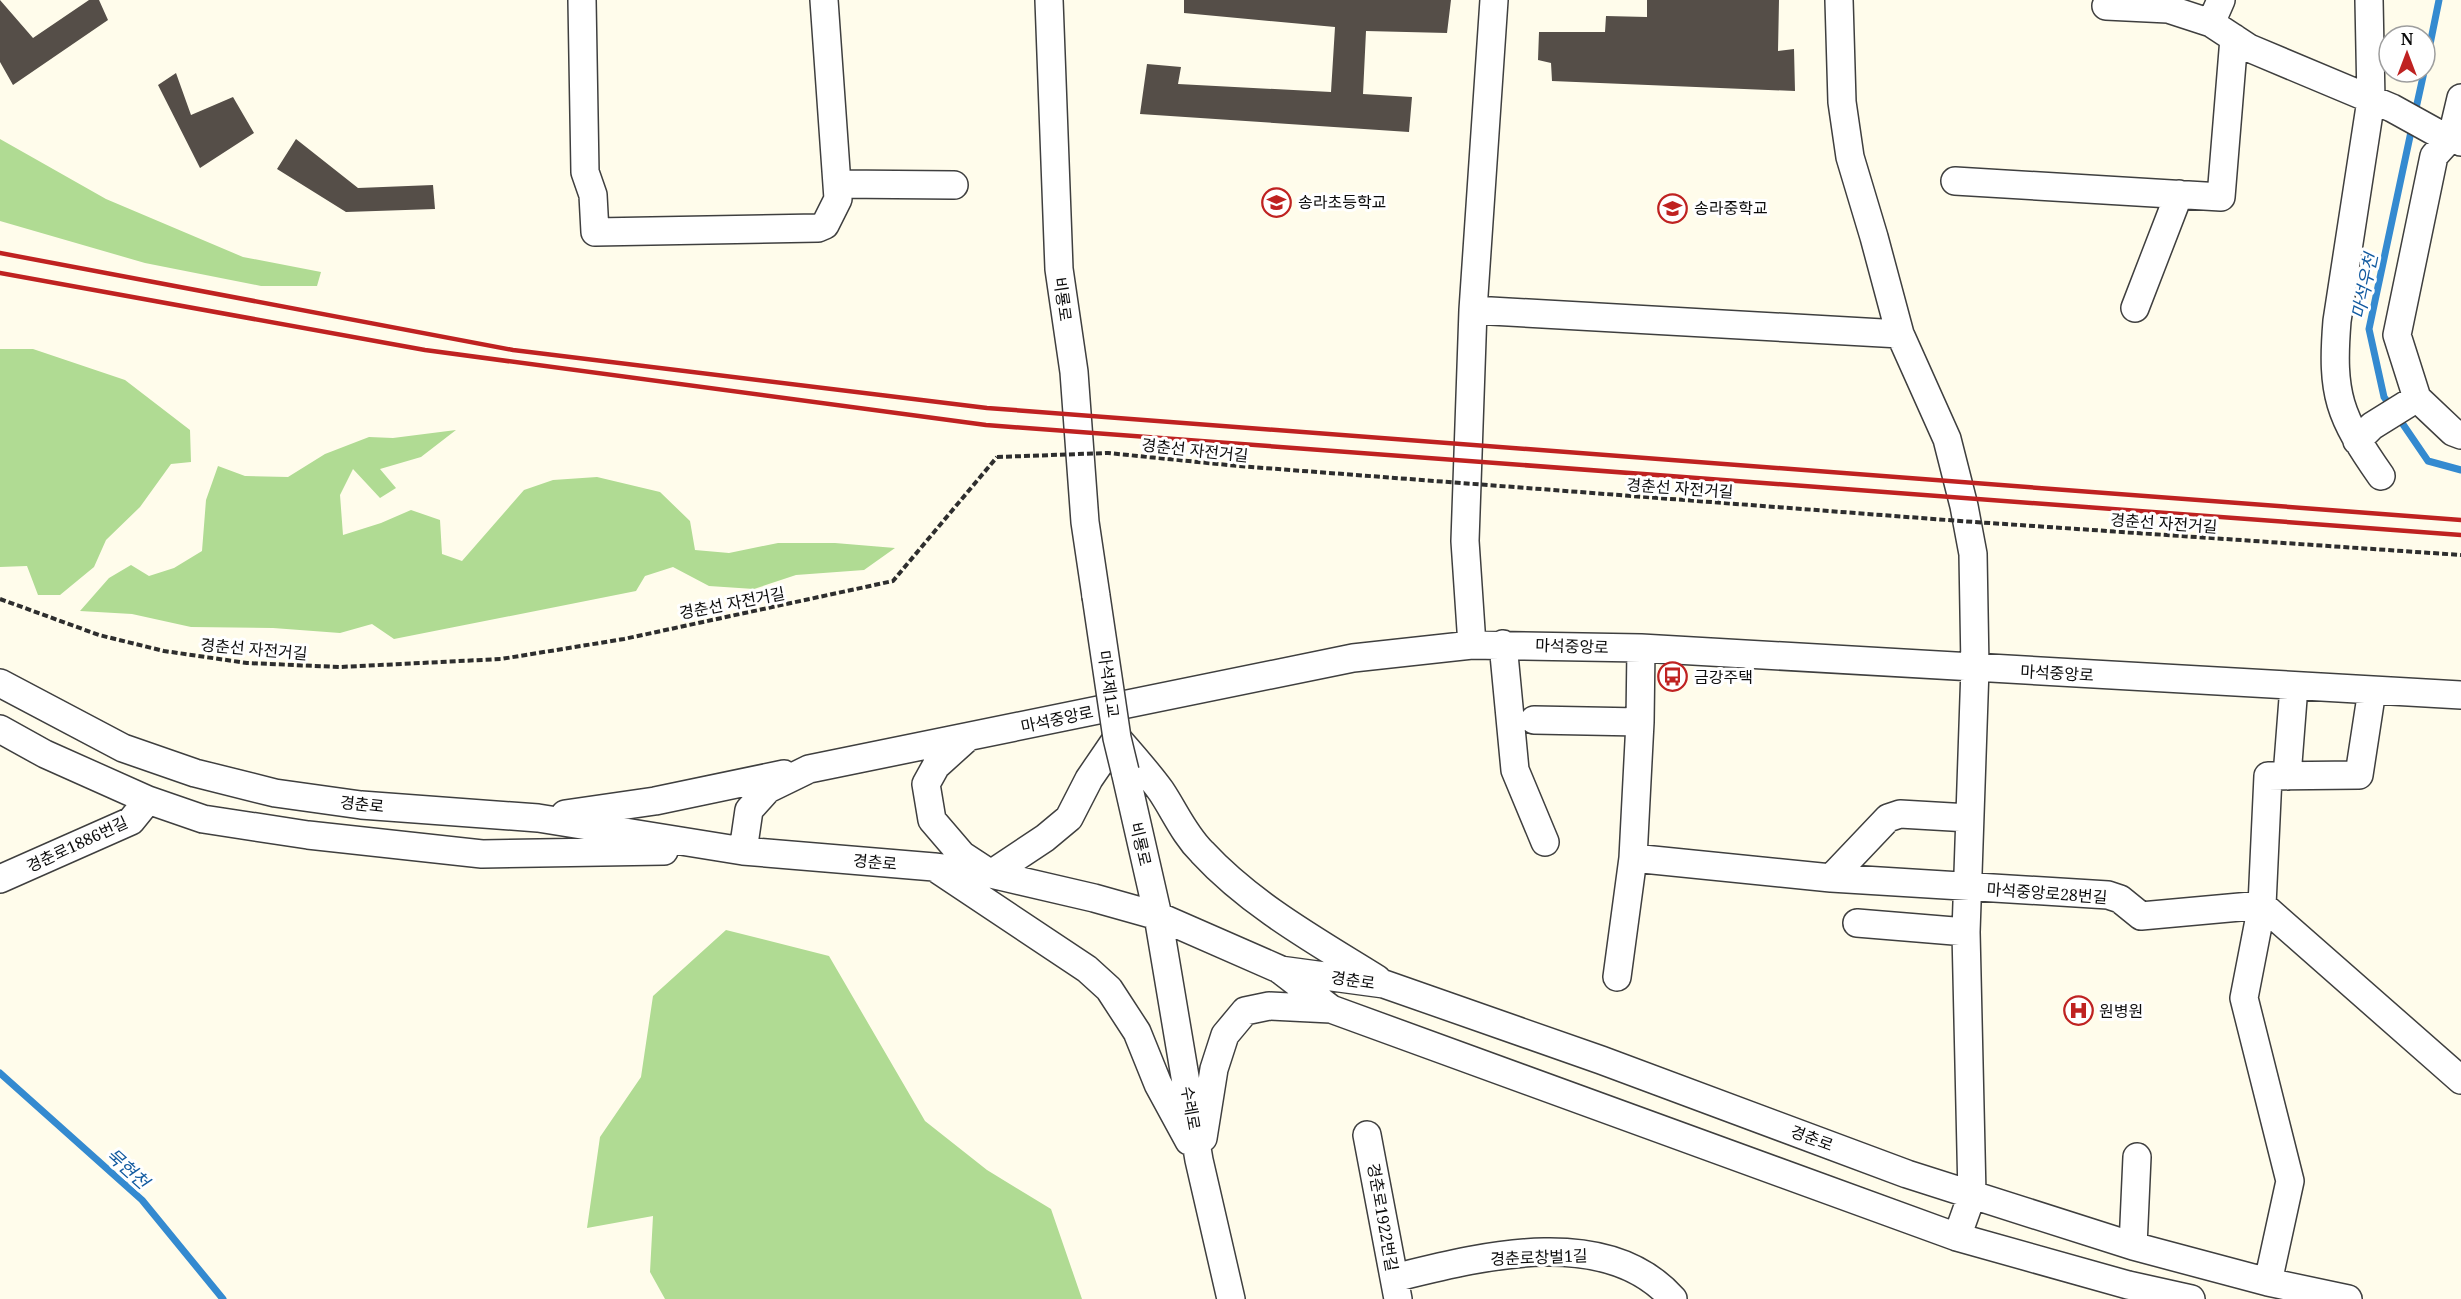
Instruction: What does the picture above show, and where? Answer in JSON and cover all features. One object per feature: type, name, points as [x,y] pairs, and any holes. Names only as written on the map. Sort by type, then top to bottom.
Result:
[{"type":"street","points":[[582,0],[585,172],[593,195],[595,232],[818,228],[825,225],[838,199],[824,0]]},
{"type":"street","name":"비룡로","points":[[1049,0],[1059,269],[1074,372],[1085,522],[1096,596]]},
{"type":"street","points":[[1472,645],[1465,541],[1473,310],[1494,0]]},
{"type":"street","points":[[1839,0],[1842,102],[1850,157],[1900,334],[1947,439],[1964,506],[1973,554],[1975,668],[1966,932],[1972,1195],[1957,1237]]},
{"type":"street","points":[[2369,0],[2381,104],[2337,321],[2334,358],[2336,388],[2345,420],[2364,434],[2381,476]]},
{"type":"street","points":[[2106,6],[2164,4],[2216,11],[2234,38],[2249,48],[2381,104],[2451,137]]},
{"type":"street","points":[[1955,181],[2221,197],[2234,38]]},
{"type":"street","points":[[2461,98],[2451,137],[2434,156],[2397,335],[2412,401],[2453,432],[2461,435]]},
{"type":"street","points":[[837,184],[954,185]]},
{"type":"street","points":[[2135,308],[2179,194]]},
{"type":"street","points":[[1473,310],[1900,334]]},
{"type":"street","points":[[2364,434],[2412,401]]},
{"type":"street","name":"마석제1교","points":[[1096,596],[1117,738],[1125,771]]},
{"type":"street","points":[[1503,644],[1515,770],[1545,842]]},
{"type":"street","name":"마석중앙로","points":[[743,851],[749,810],[768,789],[809,769],[1353,658],[1472,645],[1641,648],[2461,695]]},
{"type":"street","points":[[1617,977],[1633,858],[1640,722],[1641,648]]},
{"type":"street","name":"경춘로","points":[[0,683],[123,748],[195,773],[275,793],[360,805],[538,818],[743,851],[991,874],[1094,898],[1158,916],[1279,969],[1331,1009],[1957,1237],[2128,1285],[2191,1299]]},
{"type":"street","points":[[2287,776],[2294,686]]},
{"type":"street","points":[[2268,1282],[2290,1181],[2244,998],[2262,905],[2268,776],[2359,775],[2372,690]]},
{"type":"street","points":[[1534,720],[1640,722]]},
{"type":"street","name":"경춘로","points":[[0,729],[45,754],[148,800],[203,819],[308,836],[482,854],[545,851],[743,851]]},
{"type":"street","points":[[968,737],[936,766],[926,784],[932,820],[962,855],[991,874],[1045,838],[1070,818],[1089,778],[1117,738],[1161,791],[1181,827],[1202,852],[1234,882],[1277,916],[1384,984]]},
{"type":"street","points":[[538,818],[655,801],[809,769]]},
{"type":"street","name":"비룡로","points":[[1125,771],[1158,916]]},
{"type":"street","name":"경춘로1886번길","points":[[0,879],[131,821],[148,800]]},
{"type":"street","points":[[1831,878],[1888,818],[1900,814],[1969,818]]},
{"type":"street","name":"마석중앙로28번길","points":[[1633,858],[1831,878],[2108,895],[2120,899],[2141,916],[2262,905]]},
{"type":"street","points":[[934,867],[1087,969],[1109,989],[1137,1032],[1158,1084],[1199,1160]]},
{"type":"street","points":[[2262,905],[2461,1080]]},
{"type":"street","name":"수레로","points":[[1158,916],[1199,1160],[1231,1299]]},
{"type":"street","points":[[1857,923],[1966,932]]},
{"type":"street","name":"경춘로","points":[[1279,969],[1384,984],[1601,1060],[1907,1174],[2133,1246],[2268,1282],[2349,1299]]},
{"type":"street","points":[[1199,1160],[1214,1069],[1225,1035],[1245,1011],[1269,1006],[1331,1009]]},
{"type":"street","name":"경춘로1922번길","points":[[1367,1135],[1396,1289]]},
{"type":"street","points":[[2133,1246],[2137,1157]]},
{"type":"street","name":"경춘로창벌1길","points":[[1396,1289],[1464,1261],[1527,1254],[1567,1253],[1594,1255],[1618,1261],[1647,1276],[1673,1299]]},
{"type":"path","name":"경춘선 자전거길","points":[[0,599],[99,635],[164,651],[247,663],[340,667],[501,659],[624,639],[893,581],[998,457],[1108,453],[1238,466],[1960,521],[2461,555]]},
{"type":"green space","points":[[0,139],[106,199],[243,257],[321,272],[317,286],[261,286],[145,263],[0,221]]},
{"type":"green space","points":[[0,349],[33,349],[125,380],[190,430],[191,462],[171,464],[140,507],[106,540],[94,567],[60,595],[38,595],[27,566],[0,567]]},
{"type":"green space","points":[[456,430],[421,457],[380,469],[396,488],[380,498],[353,469],[340,495],[343,535],[381,523],[411,510],[440,520],[442,554],[462,561],[524,490],[553,480],[597,477],[660,492],[690,521],[695,550],[729,553],[778,543],[835,543],[895,548],[864,570],[796,575],[754,589],[709,586],[673,567],[645,576],[636,591],[394,639],[372,624],[340,633],[273,628],[191,627],[132,614],[80,611],[109,578],[131,565],[149,576],[174,568],[202,551],[206,500],[218,466],[245,476],[288,477],[325,454],[369,437],[393,438]]},
{"type":"green space","points":[[726,930],[829,956],[925,1121],[987,1170],[1051,1209],[1082,1299],[665,1299],[650,1272],[653,1216],[587,1228],[600,1137],[641,1077],[653,996]]},
{"type":"building","points":[[0,0],[33,38],[89,0],[99,0],[108,20],[13,85],[0,62]]},
{"type":"building","points":[[1184,0],[1451,0],[1447,33],[1366,31],[1363,94],[1412,97],[1409,132],[1140,114],[1147,64],[1181,67],[1178,84],[1331,92],[1335,27],[1184,13]]},
{"type":"building","points":[[1647,0],[1779,0],[1778,51],[1794,49],[1795,91],[1552,81],[1551,63],[1538,60],[1539,32],[1605,32],[1606,16],[1647,17]]},
{"type":"building","points":[[176,73],[191,115],[233,97],[254,133],[200,168],[158,85]]},
{"type":"building","points":[[296,139],[358,188],[433,185],[435,209],[346,212],[277,169]]},
{"type":"waterway","name":"마석우천","points":[[2434,24],[2439,0]]},
{"type":"waterway","name":"마석우천","points":[[2415,113],[2421,84]]},
{"type":"waterway","name":"마석우천","points":[[2392,408],[2384,397],[2369,329],[2412,127]]},
{"type":"waterway","name":"마석우천","points":[[2398,417],[2428,461],[2461,470]]},
{"type":"waterway","name":"묵현천","points":[[0,1073],[142,1200],[223,1299]]},
{"type":"railway","points":[[0,253],[513,350],[987,408],[2461,520]]},
{"type":"railway","points":[[0,273],[425,350],[986,425],[2461,535]]},
{"type":"place","name":"송라초등학교","points":[[1277,202]]},
{"type":"place","name":"송라중학교","points":[[1673,208]]},
{"type":"place","name":"금강주택","points":[[1673,677]]},
{"type":"place","name":"원병원","points":[[2078,1011]]}]
